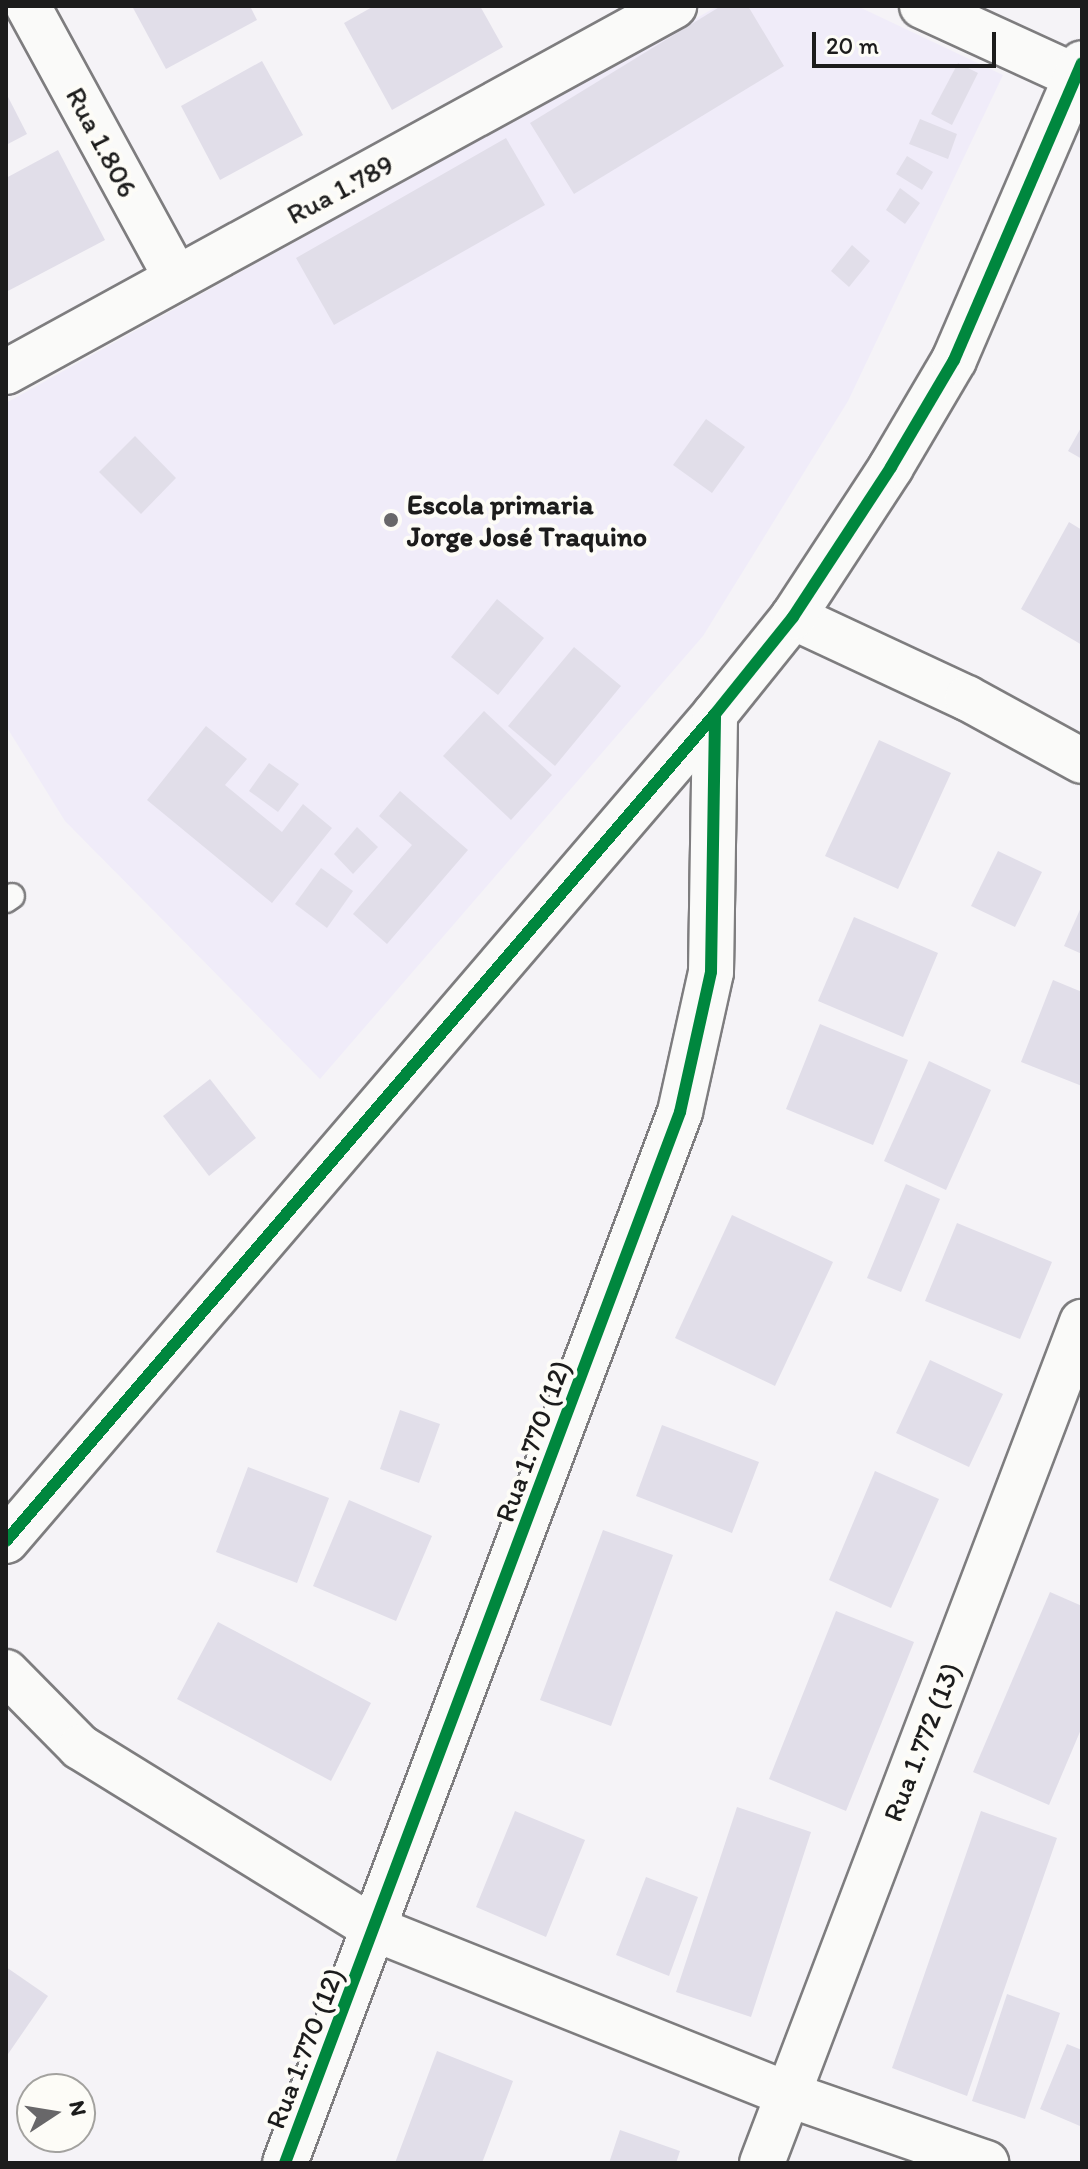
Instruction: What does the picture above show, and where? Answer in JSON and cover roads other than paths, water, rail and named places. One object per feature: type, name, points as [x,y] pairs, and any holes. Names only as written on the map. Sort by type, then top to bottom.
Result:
[{"type":"street","name":"Rua 1.806","points":[[28,6],[176,278]]},
{"type":"street","name":"Rua 1.789","points":[[6,372],[674,6]]},
{"type":"street","points":[[6,1541],[715,714],[793,617],[891,467],[954,360],[1080,70],[922,6]]},
{"type":"street","points":[[793,617],[967,698],[1082,761]]},
{"type":"street","name":"Rua 1.770 (12)","points":[[285,2163],[680,1112],[711,972],[715,714]]},
{"type":"street","name":"Rua 1.772 (13)","points":[[762,2163],[1082,1322]]},
{"type":"street","points":[[6,1672],[80,1747],[375,1929],[787,2094],[986,2163]]},
{"type":"place","name":"Escola primaria Jorge José Traquino","points":[[391,520]]}]
